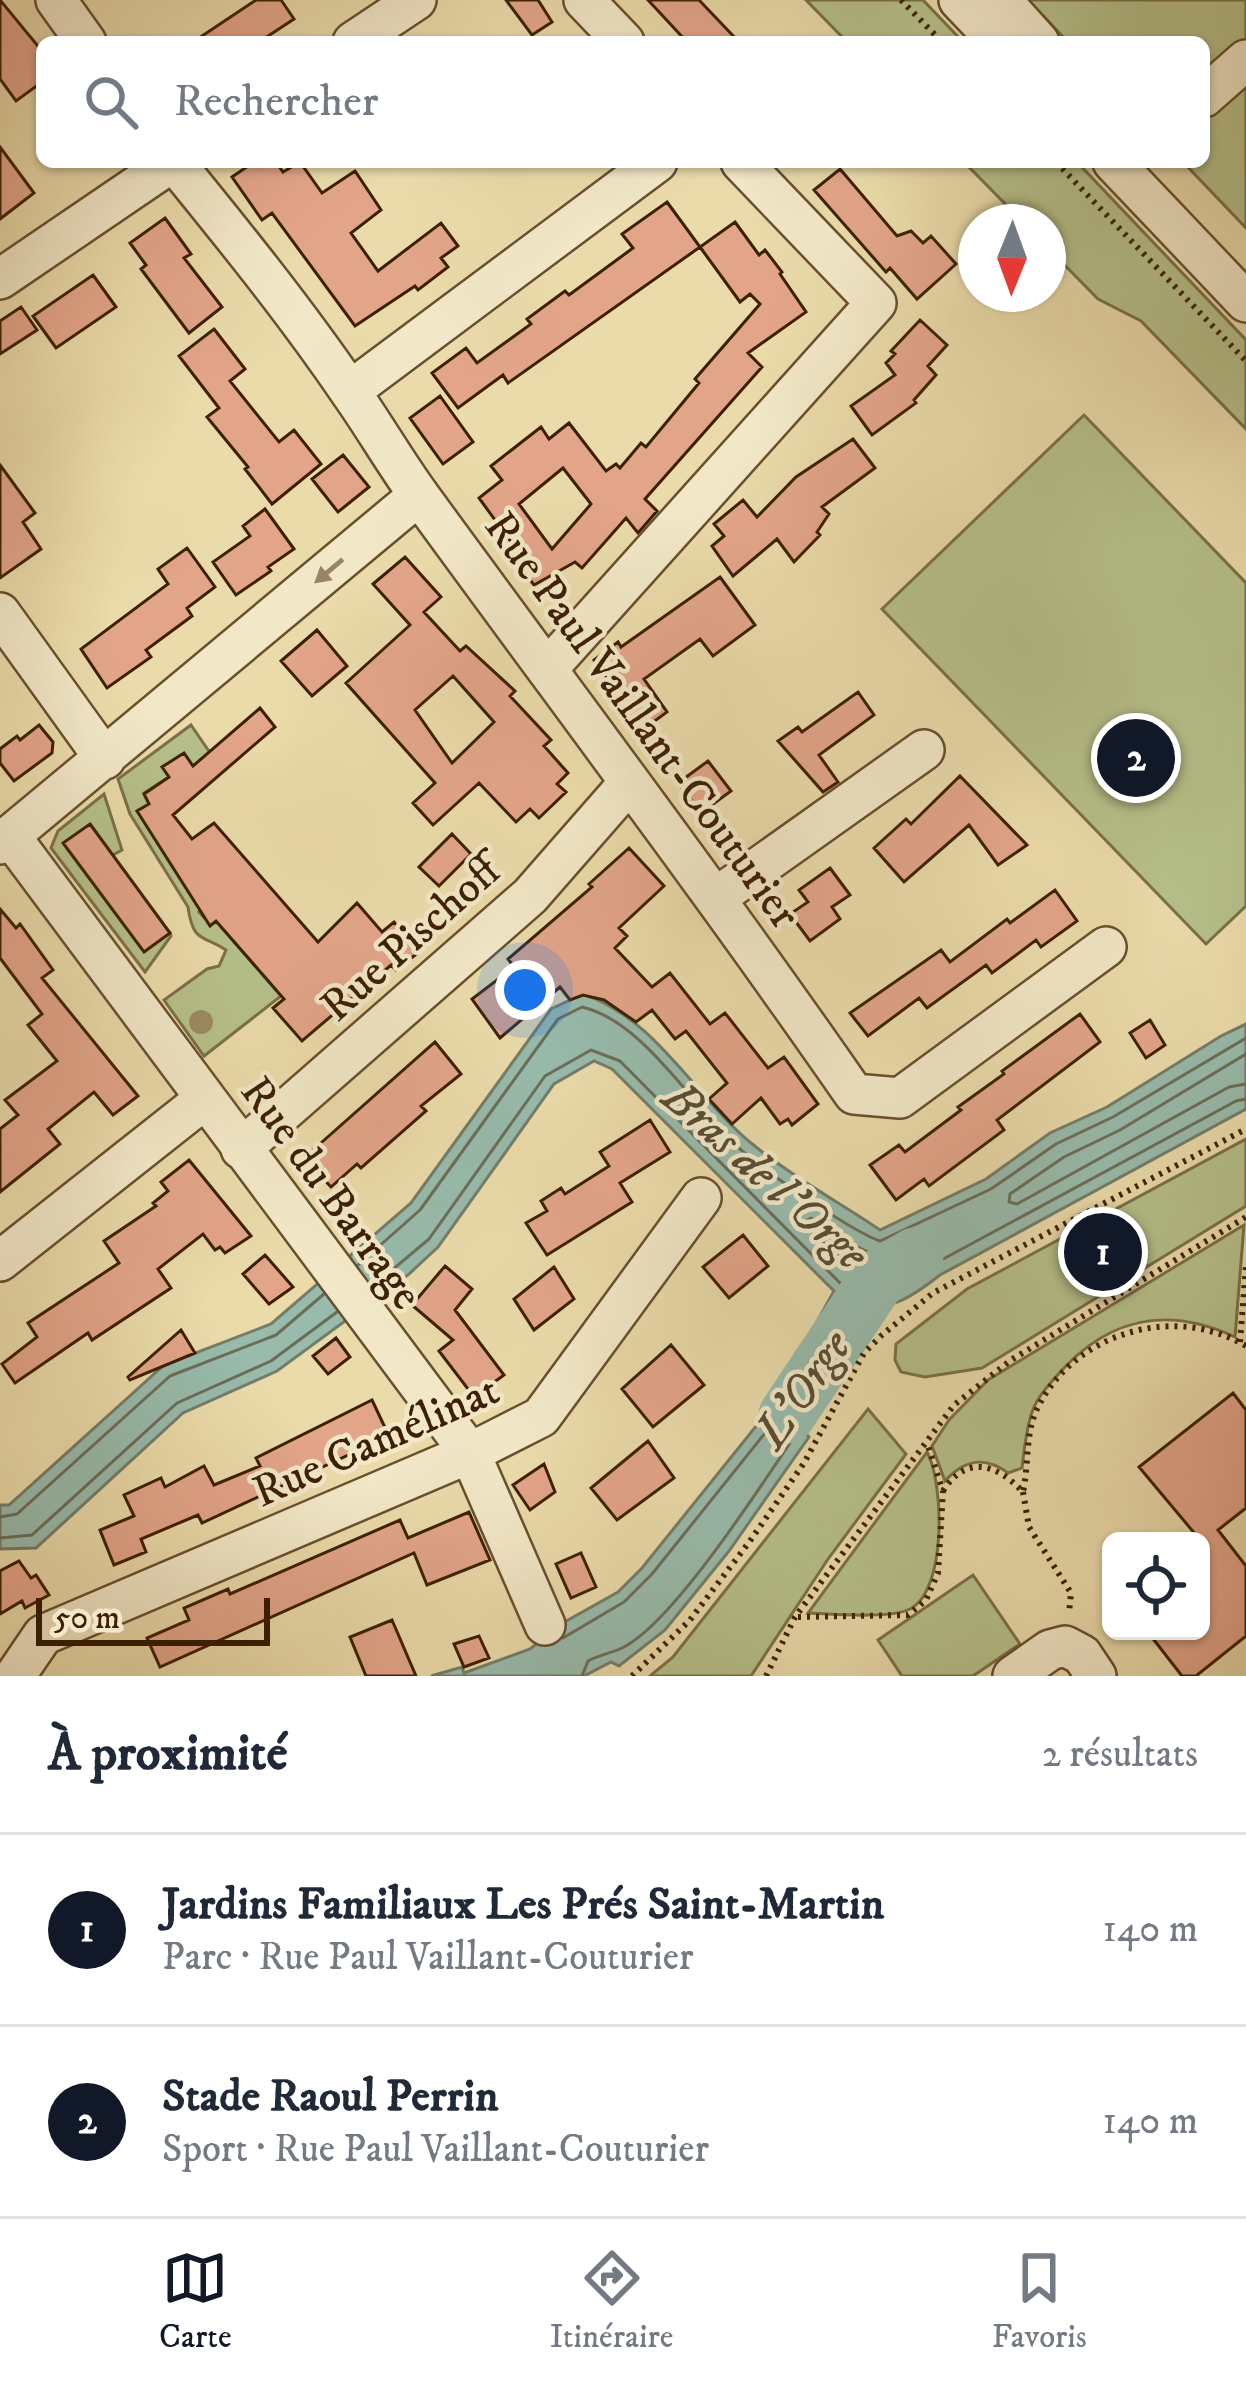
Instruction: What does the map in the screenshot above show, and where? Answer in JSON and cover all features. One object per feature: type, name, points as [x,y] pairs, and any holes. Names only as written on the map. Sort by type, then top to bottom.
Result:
[{"type":"street","points":[[56,0],[82,36]]},
{"type":"street","points":[[362,36],[416,0]]},
{"type":"street","points":[[584,0],[618,36]]},
{"type":"street","points":[[959,0],[993,36]]},
{"type":"street","points":[[1001,0],[1034,36]]},
{"type":"street","points":[[1210,93],[1246,60]]},
{"type":"street","points":[[0,279],[164,168]]},
{"type":"street","name":"Rue Paul Vaillant-Couturier","points":[[178,168],[350,391],[418,495],[549,667],[628,784],[717,897],[854,1094],[900,1098],[1106,947]]},
{"type":"street","points":[[350,391],[649,168]]},
{"type":"street","points":[[549,667],[876,303],[747,168]]},
{"type":"street","points":[[1119,168],[1246,302]]},
{"type":"street","points":[[1154,168],[1246,265]]},
{"type":"street","points":[[5,840],[418,495]]},
{"type":"street","points":[[0,613],[105,760]]},
{"type":"street","points":[[717,897],[924,750]]},
{"type":"street","name":"Rue Pischoff","points":[[241,1149],[530,896],[628,784]]},
{"type":"street","name":"Rue du Barrage","points":[[5,840],[206,1099],[470,1454],[545,1624]]},
{"type":"street","points":[[0,1261],[206,1099]]},
{"type":"street","name":"Rue Camélinat","points":[[15,1676],[43,1636],[470,1454],[541,1418],[701,1198]]},
{"type":"street","points":[[1013,1676],[1065,1646],[1082,1654],[1096,1676]]},
{"type":"path","points":[[901,0],[936,36]]},
{"type":"path","points":[[1062,168],[1246,361]]},
{"type":"path","points":[[632,1676],[690,1620],[750,1541],[804,1463],[864,1353],[882,1335],[933,1293],[1246,1129]]},
{"type":"path","points":[[766,1676],[795,1617],[954,1406],[980,1382],[1246,1217]]},
{"type":"path","points":[[1065,1646],[1071,1593],[1029,1527],[1023,1492],[1035,1411],[1055,1381],[1084,1353],[1115,1334],[1137,1328],[1203,1332],[1243,1344],[1246,1266]]},
{"type":"path","points":[[795,1617],[908,1616],[926,1600],[938,1573],[943,1491],[927,1443]]},
{"type":"path","points":[[943,1491],[956,1474],[975,1465],[1000,1471],[1023,1492]]},
{"type":"green space","points":[[806,0],[923,0],[957,36],[841,36]]},
{"type":"green space","points":[[1028,0],[1246,0],[1246,228],[1189,168],[1210,168],[1210,36],[1062,36]]},
{"type":"green space","points":[[970,168],[1083,168],[1246,340],[1246,429],[1141,321],[1098,299],[1066,266],[1066,204],[1005,204]]},
{"type":"green space","points":[[1084,415],[1246,583],[1246,906],[1206,944],[882,609]]},
{"type":"green space","points":[[191,725],[215,760],[197,772],[183,754],[163,767],[169,777],[144,793],[149,804],[137,811],[206,906],[199,912],[211,925],[216,921],[281,996],[204,1056],[164,1000],[207,969],[219,966],[226,950],[196,933],[188,907],[130,814],[118,779]]},
{"type":"green space","points":[[104,794],[122,850],[113,855],[145,951],[171,936],[145,972],[51,848],[58,831]]},
{"type":"green space","points":[[1246,1139],[1246,1206],[982,1368],[925,1377],[901,1372],[895,1360],[896,1344],[967,1289]]},
{"type":"green space","points":[[1244,1225],[1235,1337],[1166,1320],[1123,1327],[1084,1350],[1046,1388],[1032,1412],[1022,1468],[1008,1473],[975,1462],[945,1481],[932,1446],[949,1420],[988,1380]]},
{"type":"green space","points":[[868,1409],[906,1454],[828,1559],[751,1676],[650,1676],[673,1657]]},
{"type":"green space","points":[[927,1452],[937,1487],[939,1535],[931,1581],[922,1598],[910,1609],[889,1614],[808,1613]]},
{"type":"green space","points":[[973,1575],[1020,1644],[973,1676],[902,1676],[878,1640]]},
{"type":"water","name":"Bras de l'Orge","points":[[583,994],[634,1022],[756,1147],[880,1230],[986,1179],[1050,1133],[1107,1107],[1246,1024],[1246,1109],[940,1275],[909,1297],[876,1306],[850,1302],[827,1344],[837,1388],[804,1432],[809,1437],[729,1551],[665,1630],[619,1666],[611,1662],[584,1676],[431,1676],[462,1667],[464,1673],[530,1649],[561,1624],[618,1592],[765,1415],[834,1291],[612,1069],[594,1061],[554,1084],[438,1247],[409,1274],[277,1371],[183,1413],[36,1548],[0,1549],[0,1505],[9,1505],[164,1365],[271,1324],[411,1203],[551,1009]]},
{"type":"building","points":[[0,0],[36,44],[36,86],[16,101],[0,79]]},
{"type":"building","points":[[256,0],[281,0],[294,19],[268,36],[202,36]]},
{"type":"building","points":[[506,0],[538,0],[552,22],[532,35]]},
{"type":"building","points":[[648,0],[699,0],[733,36],[681,36]]},
{"type":"building","points":[[0,147],[34,193],[0,219]]},
{"type":"building","points":[[245,168],[280,168],[283,172],[304,168],[322,193],[355,171],[381,210],[351,233],[378,271],[441,223],[458,246],[441,258],[448,267],[355,326],[272,213],[262,220],[232,177]]},
{"type":"building","points":[[840,169],[897,236],[911,231],[923,243],[931,236],[956,264],[917,299],[890,268],[886,272],[814,190]]},
{"type":"building","points":[[667,202],[700,247],[508,383],[503,375],[458,408],[432,373],[466,348],[477,363],[531,324],[527,319],[633,248],[622,234]]},
{"type":"building","points":[[165,218],[191,254],[184,258],[222,307],[189,333],[141,269],[146,265],[130,243]]},
{"type":"building","points":[[735,222],[759,255],[765,250],[806,312],[748,353],[762,367],[645,499],[657,511],[638,533],[626,518],[582,568],[575,562],[534,585],[516,561],[522,557],[479,498],[502,480],[491,466],[541,427],[549,439],[569,423],[606,471],[616,464],[620,468],[641,443],[646,447],[699,383],[695,379],[760,304],[750,294],[740,302],[700,247]],"holes":[[[563,468],[591,504],[552,549],[519,504]]]},
{"type":"building","points":[[93,275],[116,307],[56,348],[33,316]]},
{"type":"building","points":[[21,307],[37,330],[0,354],[0,321]]},
{"type":"building","points":[[920,320],[947,345],[928,366],[936,375],[916,403],[872,435],[851,406],[895,375],[886,363],[895,354],[891,351]]},
{"type":"building","points":[[214,329],[245,369],[230,381],[279,442],[294,430],[321,464],[272,504],[207,417],[219,408],[179,356]]},
{"type":"building","points":[[440,396],[473,442],[443,464],[410,418]]},
{"type":"building","points":[[853,439],[875,468],[822,507],[829,514],[817,532],[820,535],[794,562],[777,539],[733,576],[712,546],[724,536],[714,524],[743,500],[757,517],[796,477]]},
{"type":"building","points":[[343,455],[369,487],[338,512],[312,479]]},
{"type":"building","points":[[0,465],[35,513],[23,522],[41,549],[0,578]]},
{"type":"building","points":[[265,509],[294,549],[236,595],[213,562],[250,536],[243,526]]},
{"type":"building","points":[[187,548],[215,587],[187,608],[192,616],[146,650],[151,657],[107,688],[81,649],[168,584],[158,569]]},
{"type":"building","points":[[405,557],[441,597],[424,612],[460,651],[466,646],[515,691],[510,696],[551,740],[544,746],[568,773],[557,784],[566,792],[539,818],[530,809],[516,822],[479,783],[433,825],[413,803],[435,783],[346,683],[410,625],[373,584]],"holes":[[[453,676],[494,722],[452,763],[415,710]]]},
{"type":"building","points":[[720,577],[755,625],[713,656],[700,639],[644,679],[667,712],[637,734],[610,696],[616,691],[594,660],[618,642],[621,647]]},
{"type":"building","points":[[317,630],[347,666],[312,696],[281,661]]},
{"type":"building","points":[[858,692],[874,715],[819,755],[838,782],[823,792],[778,741],[798,727],[802,732]]},
{"type":"building","points":[[260,708],[275,727],[173,815],[192,839],[214,823],[318,942],[357,903],[382,932],[394,922],[419,952],[396,970],[391,965],[302,1041],[273,1008],[284,999],[216,921],[210,926],[137,811],[149,804],[144,794],[169,777],[162,767],[184,753],[193,766]]},
{"type":"building","points":[[39,725],[53,742],[52,753],[14,781],[0,763],[0,749]]},
{"type":"building","points":[[708,761],[731,791],[701,813],[678,783]]},
{"type":"building","points":[[960,776],[1027,845],[998,865],[969,825],[904,882],[874,848],[906,819],[911,824]]},
{"type":"building","points":[[90,824],[170,933],[144,952],[63,843]]},
{"type":"building","points":[[452,834],[471,854],[439,886],[419,867]]},
{"type":"building","points":[[629,848],[664,886],[619,928],[627,936],[615,948],[652,987],[670,973],[710,1024],[725,1013],[768,1068],[784,1057],[818,1104],[792,1125],[788,1119],[780,1124],[761,1098],[732,1124],[709,1099],[727,1083],[686,1031],[675,1039],[652,1010],[636,1022],[604,1000],[583,995],[570,1000],[560,987],[500,1038],[472,999],[514,967],[508,959],[592,887],[589,884]]},
{"type":"building","points":[[830,868],[850,895],[832,907],[840,919],[810,941],[790,914],[808,902],[799,890]]},
{"type":"building","points":[[1055,890],[1077,921],[1041,947],[1036,940],[992,973],[986,965],[927,1008],[919,998],[868,1036],[850,1013],[941,950],[950,962]]},
{"type":"building","points":[[0,909],[16,928],[20,924],[53,970],[42,978],[138,1096],[113,1115],[94,1092],[48,1129],[60,1144],[0,1192],[0,1129],[18,1115],[5,1100],[57,1061],[28,1025],[42,1014],[0,958]]},
{"type":"building","points":[[1080,1014],[1100,1042],[997,1120],[1004,1130],[929,1186],[924,1179],[896,1200],[870,1165],[899,1145],[905,1152]]},
{"type":"building","points":[[1150,1020],[1165,1045],[1146,1058],[1130,1033]]},
{"type":"building","points":[[435,1042],[461,1074],[421,1106],[426,1111],[361,1168],[357,1164],[331,1187],[304,1158]]},
{"type":"building","points":[[650,1120],[670,1152],[620,1183],[632,1202],[547,1255],[526,1223],[547,1211],[541,1201],[561,1188],[565,1194],[609,1166],[600,1152]]},
{"type":"building","points":[[189,1160],[251,1236],[225,1253],[220,1247],[215,1250],[203,1234],[158,1269],[171,1288],[92,1340],[88,1333],[15,1383],[2,1364],[37,1337],[28,1323],[119,1263],[104,1241],[156,1206],[153,1203],[168,1191],[161,1182]]},
{"type":"building","points":[[743,1235],[768,1266],[729,1298],[703,1267]]},
{"type":"building","points":[[265,1255],[293,1287],[269,1304],[243,1274]]},
{"type":"building","points":[[445,1266],[472,1289],[455,1310],[504,1375],[474,1397],[439,1351],[453,1340],[412,1305]]},
{"type":"building","points":[[554,1267],[574,1299],[534,1330],[514,1299]]},
{"type":"building","points":[[181,1330],[195,1353],[130,1380],[128,1377]]},
{"type":"building","points":[[336,1338],[350,1357],[328,1374],[313,1356]]},
{"type":"building","points":[[671,1345],[704,1385],[653,1427],[622,1389]]},
{"type":"building","points":[[1233,1393],[1246,1410],[1246,1508],[1218,1530],[1246,1566],[1246,1636],[1196,1676],[1182,1676],[1154,1640],[1210,1640],[1210,1532],[1193,1532],[1139,1467]]},
{"type":"building","points":[[372,1400],[389,1436],[202,1523],[198,1515],[141,1539],[146,1552],[114,1565],[100,1530],[134,1516],[124,1495],[161,1478],[165,1487],[204,1466],[214,1485],[260,1466],[256,1458]]},
{"type":"building","points":[[648,1441],[674,1478],[617,1520],[591,1488]]},
{"type":"building","points":[[544,1464],[555,1492],[530,1510],[513,1485]]},
{"type":"building","points":[[469,1512],[490,1560],[427,1585],[414,1553],[160,1667],[147,1638],[189,1620],[184,1608],[228,1589],[230,1594],[400,1520],[408,1538]]},
{"type":"building","points":[[581,1553],[596,1587],[571,1598],[556,1564]]},
{"type":"building","points":[[19,1561],[49,1595],[25,1608],[22,1601],[0,1614],[0,1571]]},
{"type":"building","points":[[392,1620],[416,1676],[366,1676],[350,1637]]},
{"type":"building","points":[[479,1636],[489,1658],[464,1667],[454,1644]]},
{"type":"waterway","name":"L'Orge","points":[[787,1415],[879,1277],[915,1256]]},
{"type":"place","name":"Stade Raoul Perrin","points":[[1136,758]]},
{"type":"place","name":"Jardins Familiaux Les Prés Saint-Martin","points":[[1103,1252]]}]
